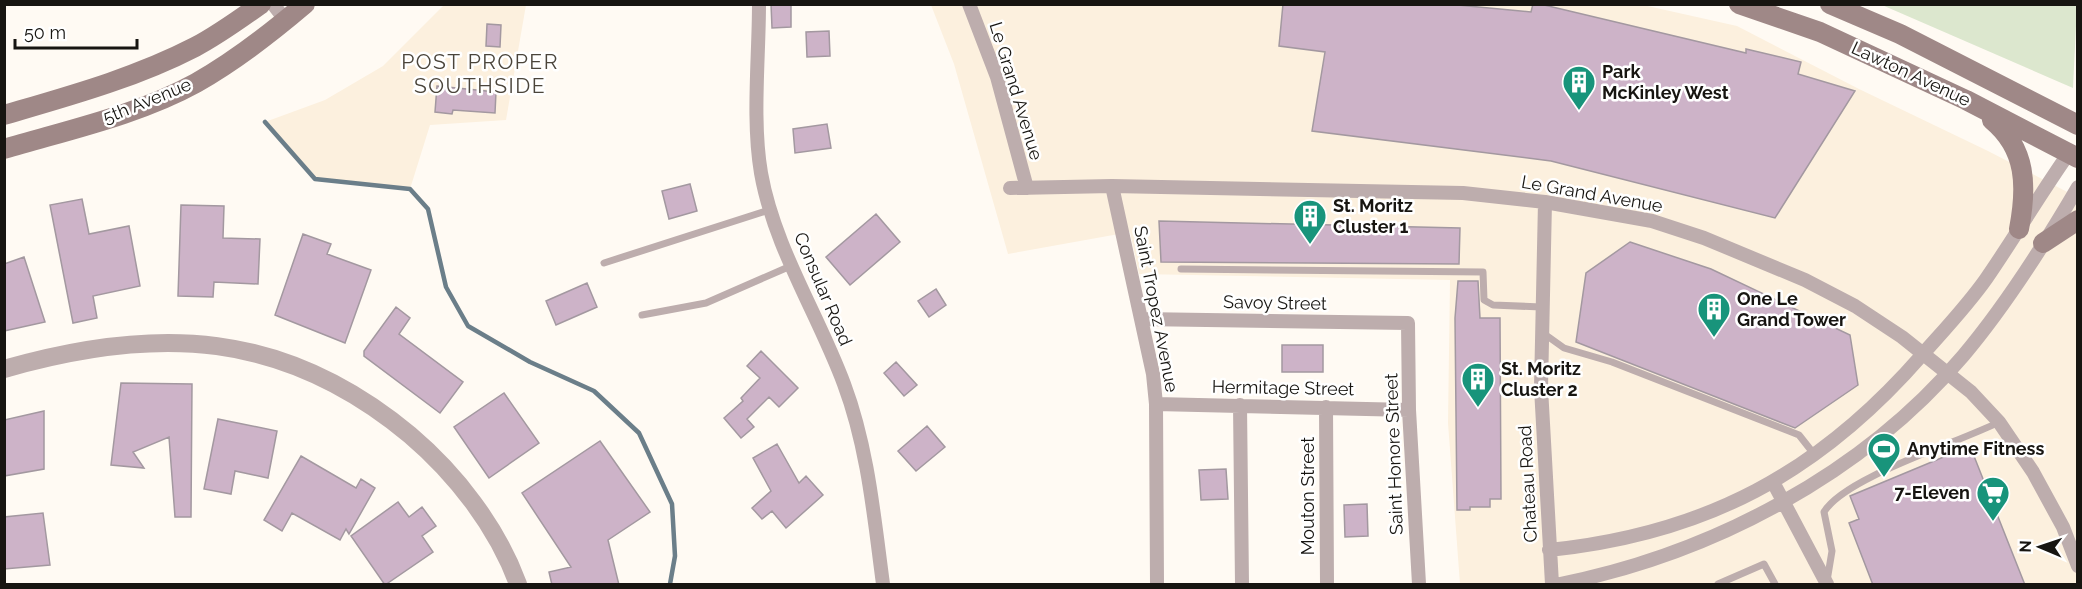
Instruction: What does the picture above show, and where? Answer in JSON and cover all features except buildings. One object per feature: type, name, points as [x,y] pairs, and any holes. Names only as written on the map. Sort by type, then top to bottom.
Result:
[{"type":"main road","name":"5th Avenue","points":[[4,115],[102,86],[148,69],[196,46],[261,4]]},
{"type":"main road","name":"5th Avenue","points":[[4,148],[160,100],[196,82],[257,43],[305,4]]},
{"type":"main road","name":"Lawton Avenue","points":[[1738,4],[1820,32],[2075,150]]},
{"type":"main road","name":"Lawton Avenue","points":[[1830,4],[1900,34],[2078,125]]},
{"type":"main road","points":[[1966,100],[1996,123],[2020,157],[2025,186],[2019,229]]},
{"type":"main road","points":[[2043,243],[2078,220]]},
{"type":"street","points":[[273,4],[286,21]]},
{"type":"street","name":"Consular Road","points":[[759,4],[758,139],[761,172],[770,210],[844,383],[856,420],[865,456],[883,585]]},
{"type":"street","name":"Le Grand Avenue","points":[[969,4],[997,77],[1027,188]]},
{"type":"street","points":[[1550,550],[1633,537],[1681,523],[1728,505],[1773,482],[1815,455],[1873,408],[1923,354],[1985,280],[2075,150]]},
{"type":"street","name":"Le Grand Avenue","points":[[1010,188],[1112,186],[1463,193],[1545,202],[1652,220],[1735,250],[1805,280],[1855,306],[1923,354],[1971,392],[1999,422],[2033,472],[2063,527],[2078,566]]},
{"type":"street","name":"Saint Tropez Avenue","points":[[1112,186],[1153,374],[1156,404],[1157,585]]},
{"type":"street","points":[[1560,585],[1655,560],[1721,534],[1783,502],[1858,452],[1893,424],[1962,356],[2009,293],[2078,188]]},
{"type":"street","name":"Chateau Road","points":[[1545,202],[1541,308],[1543,469],[1552,585]]},
{"type":"street","name":"Savoy Street","points":[[1141,319],[1408,322]]},
{"type":"street","name":"Saint Honore Street","points":[[1408,322],[1409,410],[1419,585]]},
{"type":"street","points":[[4,369],[45,357],[106,345],[161,342],[206,344],[284,360],[341,386],[387,417],[440,460],[490,528],[518,585]]},
{"type":"street","name":"Hermitage Street","points":[[1156,404],[1409,410]]},
{"type":"street","points":[[1240,405],[1242,585]]},
{"type":"street","name":"Mouton Street","points":[[1326,407],[1327,585]]},
{"type":"street","points":[[1773,482],[1827,584]]},
{"type":"lane","points":[[604,263],[770,210]]},
{"type":"lane","points":[[642,315],[706,303],[793,265]]},
{"type":"lane","points":[[1181,269],[1484,272],[1484,300],[1493,304],[1541,308]]},
{"type":"lane","points":[[1541,332],[1564,348],[1612,362],[1799,435],[1815,455]]},
{"type":"lane","points":[[1827,584],[1832,551],[1824,512],[1829,504],[1858,482],[1999,422]]},
{"type":"lane","points":[[1718,585],[1764,564],[1775,585]]},
{"type":"shaded area","points":[[444,5],[526,5],[506,120],[430,125],[410,189],[315,179],[265,122],[325,100],[383,66]]},
{"type":"shaded area","points":[[931,5],[1643,5],[1737,26],[1859,89],[1988,151],[2077,197],[2077,584],[1460,584],[1448,423],[1450,280],[1139,274],[1130,232],[1008,254],[954,64]]},
{"type":"green space","points":[[1882,5],[2077,5],[2073,88]]},
{"type":"waterway","points":[[265,122],[315,179],[410,189],[428,209],[446,287],[468,326],[530,362],[594,391],[639,433],[672,504],[675,556],[670,584]]},
{"type":"place","name":"Park McKinley West","points":[[1579,111]]},
{"type":"place","name":"St. Moritz Cluster 1","points":[[1310,245]]},
{"type":"place","name":"One Le Grand Tower","points":[[1714,338]]},
{"type":"place","name":"St. Moritz Cluster 2","points":[[1478,408]]},
{"type":"place","name":"Anytime Fitness","points":[[1884,478]]},
{"type":"place","name":"7-Eleven","points":[[1993,522]]},
{"type":"district","name":"POST PROPER SOUTHSIDE","points":[[480,74]]}]
